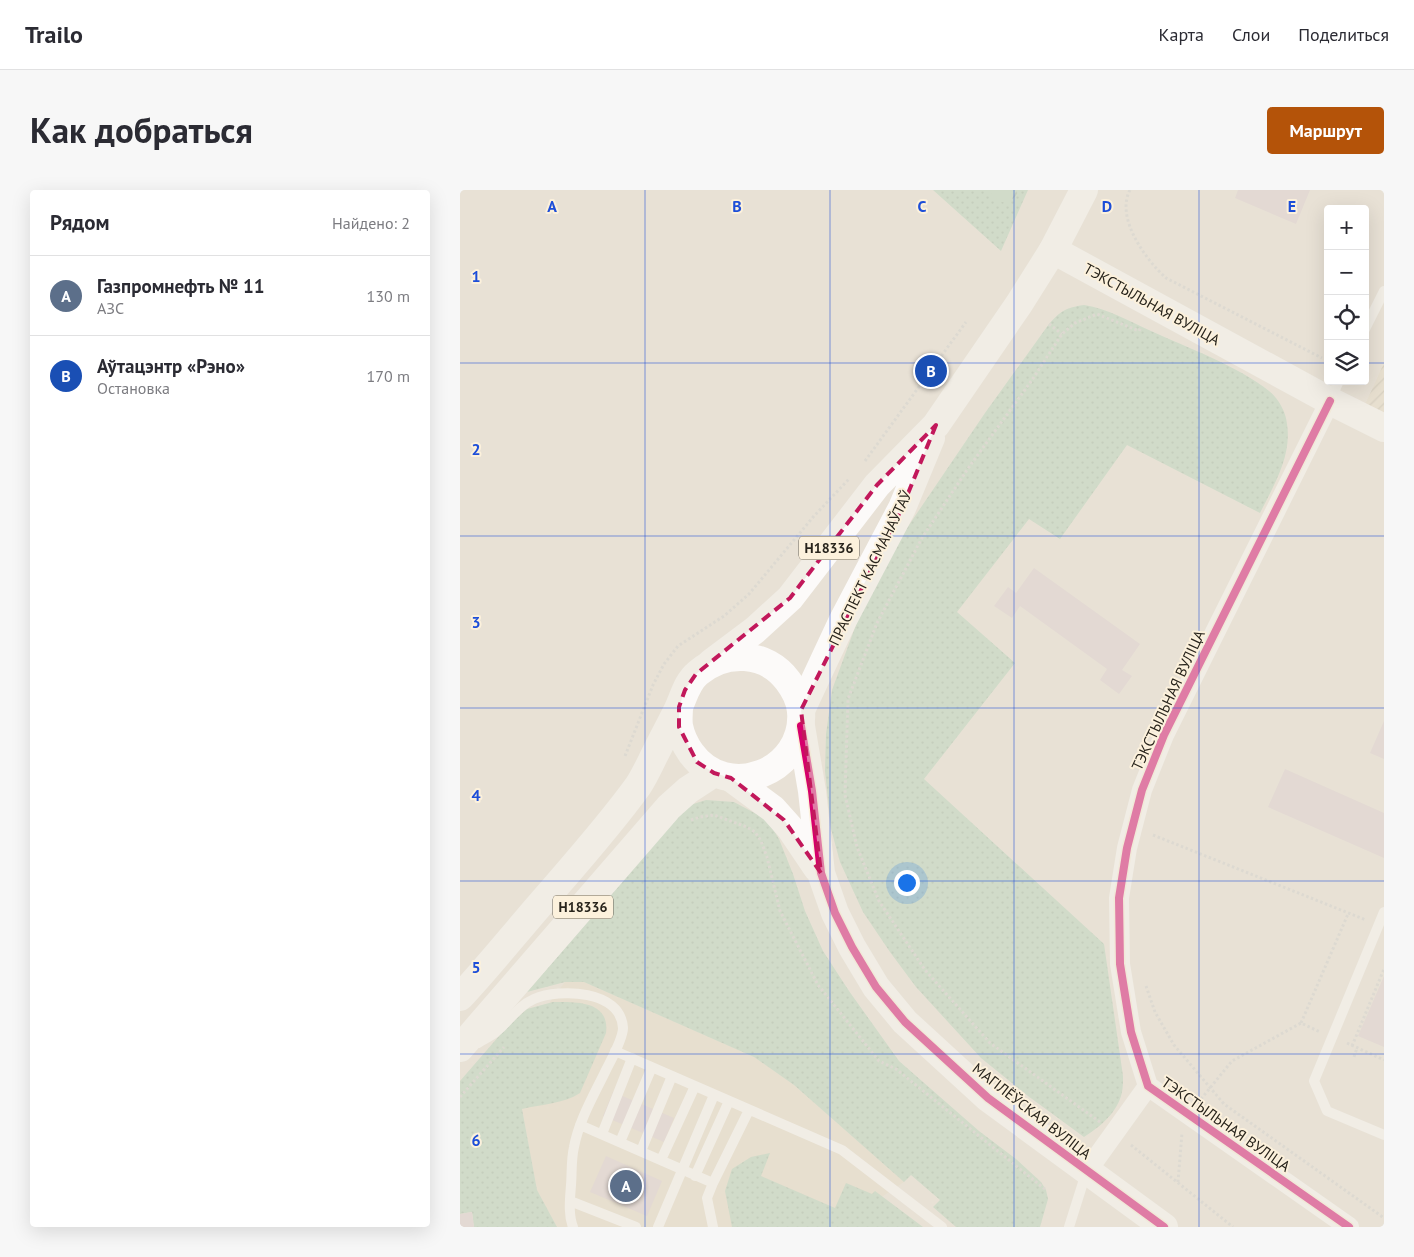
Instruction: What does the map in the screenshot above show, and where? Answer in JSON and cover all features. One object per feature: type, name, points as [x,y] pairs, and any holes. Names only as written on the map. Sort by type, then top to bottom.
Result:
[{"type":"main road","name":"ПРАСПЕКТ КАСМАНАЎТАЎ","points":[[460,997],[608,826],[639,784],[679,707],[685,690],[696,674],[755,630],[790,598],[877,485],[936,425],[1019,304],[1053,250],[1084,190]]},
{"type":"main road","name":"ТЭКСТЫЛЬНАЯ ВУЛІЦА","points":[[1053,250],[1334,391],[1384,428]]},
{"type":"main road","name":"ПРАСПЕКТ КАСМАНАЎТАЎ","points":[[679,707],[679,727],[686,746],[697,762],[722,776],[750,778],[768,772],[784,760],[795,744],[801,718],[843,620],[902,508],[936,425]]},
{"type":"main road","name":"ПРАСПЕКТ КАСМАНАЎТАЎ","points":[[711,663],[730,657],[749,656],[767,662],[783,674],[794,689],[801,718]]},
{"type":"main road","name":"МАГІЛЁЎСКАЯ ВУЛІЦА","points":[[801,718],[812,791],[821,873],[835,913],[852,947],[876,987],[905,1022],[988,1098],[1164,1227]]},
{"type":"main road","name":"ПРАСПЕКТ КАСМАНАЎТАЎ","points":[[460,1048],[668,807],[688,790],[722,776]]},
{"type":"main road","name":"МАГІЛЁЎСКАЯ ВУЛІЦА","points":[[722,776],[773,809],[790,828],[821,873]]},
{"type":"street","name":"ТЭКСТЫЛЬНАЯ ВУЛІЦА","points":[[1334,391],[1164,735],[1140,798],[1127,848],[1118,898],[1120,964],[1131,1032],[1148,1086],[1349,1227]]},
{"type":"street","points":[[1087,1171],[1148,1086]]},
{"type":"lane","points":[[1369,321],[1384,291]]},
{"type":"lane","points":[[1384,912],[1314,1081],[1327,1111],[1384,1135]]},
{"type":"lane","points":[[460,1053],[496,1032],[521,1005],[535,998],[557,992],[579,992],[595,997],[611,1006],[620,1017],[623,1030],[580,1124],[574,1148],[570,1201],[572,1227]]},
{"type":"lane","points":[[615,1051],[842,1150],[942,1227]]},
{"type":"lane","points":[[602,1134],[632,1058]]},
{"type":"lane","points":[[620,1142],[652,1067]]},
{"type":"lane","points":[[641,1151],[672,1076]]},
{"type":"lane","points":[[661,1160],[695,1086]]},
{"type":"lane","points":[[658,1227],[714,1095]]},
{"type":"lane","points":[[696,1176],[729,1102]]},
{"type":"lane","points":[[713,1227],[707,1198],[749,1110]]},
{"type":"lane","points":[[580,1124],[713,1183]]},
{"type":"lane","points":[[1069,1227],[1087,1171]]},
{"type":"lane","points":[[570,1201],[636,1227]]},
{"type":"path","points":[[1130,190],[1126,196],[1126,208],[1139,247],[1154,267],[1166,278],[1322,358]]},
{"type":"path","points":[[1164,283],[1166,278]]},
{"type":"path","points":[[1102,1124],[990,1043],[925,970],[879,901],[857,847],[845,795],[848,699],[877,624],[922,538],[1062,334],[1075,323],[1098,314],[1139,331],[1141,327]]},
{"type":"path","points":[[862,464],[966,322]]},
{"type":"path","points":[[1049,324],[1062,334]]},
{"type":"path","points":[[624,760],[653,685],[668,658],[678,646],[724,616],[750,594],[814,516],[850,478]]},
{"type":"path","points":[[684,822],[714,815],[747,827],[755,832],[761,841],[767,857],[780,911],[818,985],[879,1061],[896,1069],[1046,1190]]},
{"type":"path","points":[[1151,842],[1155,827]]},
{"type":"path","points":[[1153,835],[1378,925]]},
{"type":"path","points":[[1200,1100],[1232,1061],[1302,1023],[1348,913]]},
{"type":"path","points":[[1352,1046],[1384,969]]},
{"type":"path","points":[[1143,978],[1155,1012],[1174,1045],[1224,1104],[1384,1218]]},
{"type":"path","points":[[1302,1023],[1323,1033]]},
{"type":"path","points":[[460,1097],[510,1040]]},
{"type":"path","points":[[1347,1043],[1384,1060]]},
{"type":"path","points":[[1354,1057],[1357,1048]]},
{"type":"path","points":[[1178,1182],[1183,1129]]},
{"type":"path","points":[[1131,1144],[1233,1227]]},
{"type":"highlighted area","points":[[936,425],[902,508],[801,710],[821,873],[784,820],[731,778],[714,773],[697,762],[679,727],[679,707],[685,690],[696,674],[790,598],[877,485]]},
{"type":"shaded area","points":[[1384,363],[1384,418],[1363,409]]},
{"type":"shaded area","points":[[565,982],[584,982],[754,1057],[794,1085],[904,1182],[837,1227],[557,1227],[537,1190],[522,1109],[546,1007]]},
{"type":"green space","points":[[933,190],[1028,190],[1001,251]]},
{"type":"green space","points":[[989,190],[1019,190],[1012,200],[1004,202],[997,199]]},
{"type":"green space","points":[[1084,305],[1118,316],[1212,358],[1257,382],[1275,397],[1281,406],[1286,419],[1288,436],[1281,470],[1260,513],[1127,445],[1060,539],[1029,519],[957,612],[1015,663],[924,779],[1104,944],[1123,1076],[1123,1088],[1117,1106],[1102,1124],[1084,1137],[1028,1096],[981,1058],[916,987],[890,952],[863,912],[840,862],[831,829],[825,771],[826,734],[832,690],[857,622],[890,553],[985,413],[1049,324],[1064,310]]},
{"type":"green space","points":[[706,800],[734,802],[762,817],[771,826],[779,839],[805,911],[823,951],[849,991],[899,1061],[1041,1182],[1046,1190],[1048,1199],[1040,1227],[956,1227],[933,1207],[940,1200],[911,1175],[904,1182],[794,1085],[754,1057],[584,982],[565,982],[527,992],[687,806]]},
{"type":"green space","points":[[553,1002],[589,1005],[602,1014],[606,1022],[606,1033],[580,1093],[559,1102],[522,1109],[537,1190],[557,1227],[474,1227],[472,1212],[460,1214],[460,1081],[506,1028],[527,1009]]},
{"type":"green space","points":[[770,1153],[761,1176],[835,1208],[846,1183],[872,1194],[875,1191],[923,1227],[732,1227],[725,1191],[732,1169],[751,1157]]},
{"type":"building","points":[[1238,190],[1310,190],[1296,224],[1235,198]]},
{"type":"building","points":[[1034,568],[1140,644],[1122,670],[1132,676],[1119,694],[1100,680],[1107,669],[1020,606],[1012,618],[994,606],[1008,587],[1016,593]]},
{"type":"building","points":[[1384,721],[1384,759],[1370,753]]},
{"type":"building","points":[[1285,769],[1384,813],[1384,858],[1268,807]]},
{"type":"building","points":[[1384,976],[1384,1047],[1358,1036]]},
{"type":"building","points":[[613,1092],[674,1118],[664,1142],[603,1116]]},
{"type":"building","points":[[606,1156],[662,1181],[647,1216],[590,1192]]},
{"type":"building","points":[[472,1212],[474,1227],[460,1227],[460,1214]]},
{"type":"cycle path","points":[[1330,401],[1164,735],[1142,790],[1127,848],[1119,898],[1120,964],[1131,1032],[1148,1086],[1349,1227]]},
{"type":"cycle path","points":[[801,726],[812,791],[821,873],[835,913],[852,947],[876,987],[905,1022],[988,1098],[1164,1227]]},
{"type":"place","name":"Аўтацэнтр «Рэно»","points":[[931,371]]},
{"type":"place","name":"Газпромнефть № 11","points":[[626,1186]]}]
